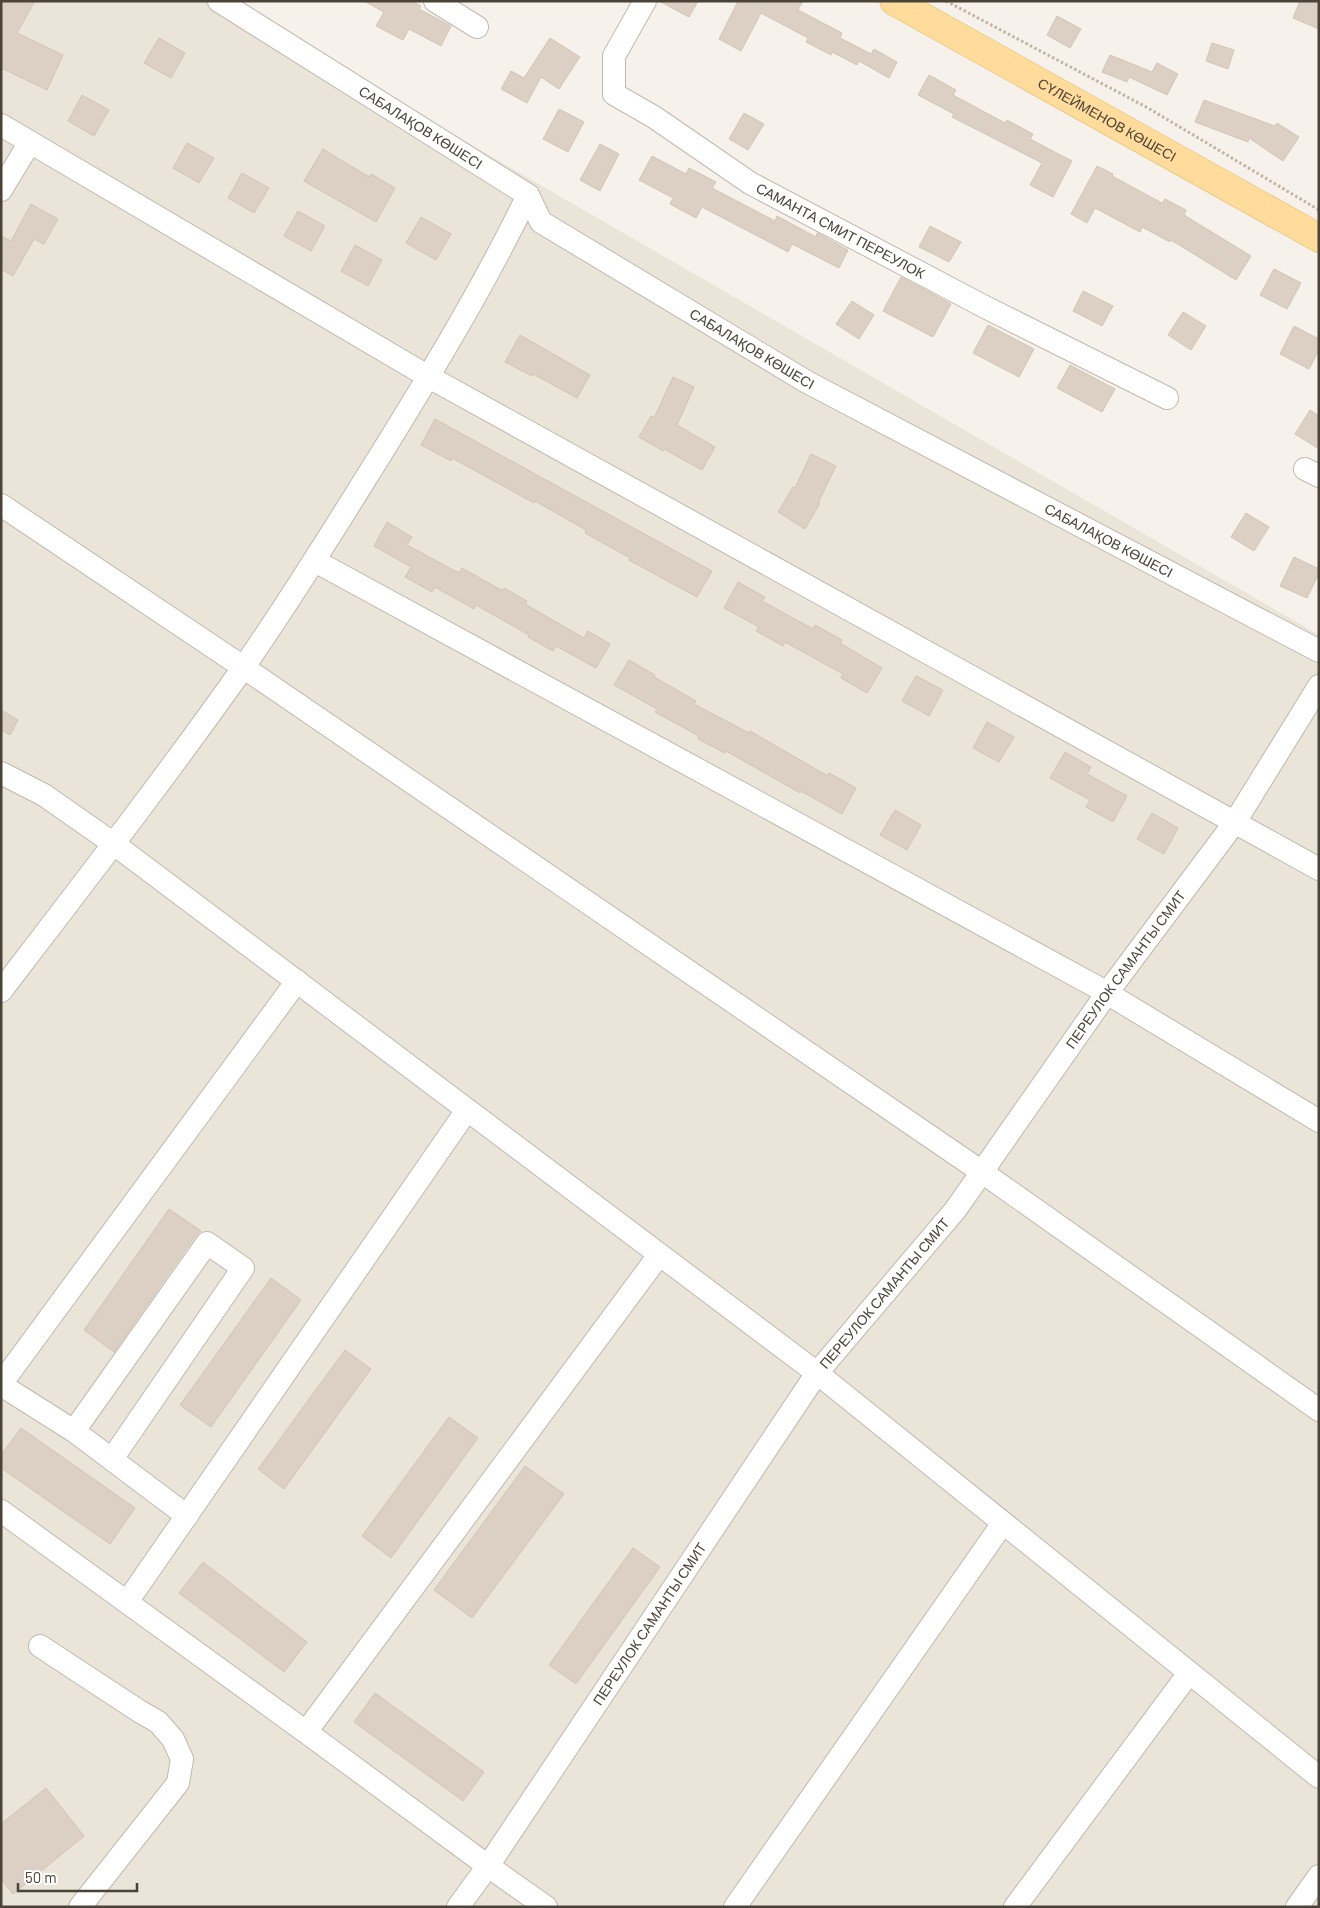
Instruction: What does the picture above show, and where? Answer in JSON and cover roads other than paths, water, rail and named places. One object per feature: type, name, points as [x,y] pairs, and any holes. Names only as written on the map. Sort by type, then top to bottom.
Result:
[{"type":"main road","name":"СҮЛЕЙМЕНОВ КӨШЕСІ","points":[[894,1],[1319,238]]},
{"type":"street","name":"САБАЛАҚОВ КӨШЕСІ","points":[[219,1],[528,195],[541,222],[806,382],[1319,651]]},
{"type":"street","points":[[435,1],[477,27]]},
{"type":"street","name":"САМАНТА СМИТ ПЕРЕУЛОК","points":[[646,1],[614,56],[614,94],[654,117],[750,183],[985,307],[1167,398]]},
{"type":"street","points":[[1,126],[429,377],[1319,869]]},
{"type":"street","points":[[1,190],[30,142]]},
{"type":"street","points":[[1,991],[114,844],[243,667],[315,561],[429,377],[528,195]]},
{"type":"street","points":[[1,505],[243,667],[982,1172],[1319,1410]]},
{"type":"street","points":[[315,561],[1107,993],[1319,1121]]},
{"type":"street","name":"ПЕРЕУЛОК САМАНТЫ СМИТ","points":[[458,1907],[488,1866],[817,1374],[956,1208],[1107,993],[1235,822],[1319,686]]},
{"type":"street","points":[[1,773],[44,795],[114,844],[817,1374],[1319,1777]]},
{"type":"street","points":[[187,1516],[74,1431],[1,1384],[297,981]]},
{"type":"street","points":[[127,1602],[467,1110]]},
{"type":"street","points":[[74,1431],[207,1243],[243,1268],[112,1459]]},
{"type":"street","points":[[306,1732],[660,1255]]},
{"type":"street","points":[[1,1511],[546,1907]]},
{"type":"street","points":[[735,1907],[1003,1523]]},
{"type":"street","points":[[40,1646],[158,1722],[173,1739],[182,1759],[178,1783],[80,1907]]},
{"type":"street","points":[[1015,1907],[1189,1673]]},
{"type":"street","points":[[1297,1907],[1319,1876]]}]
